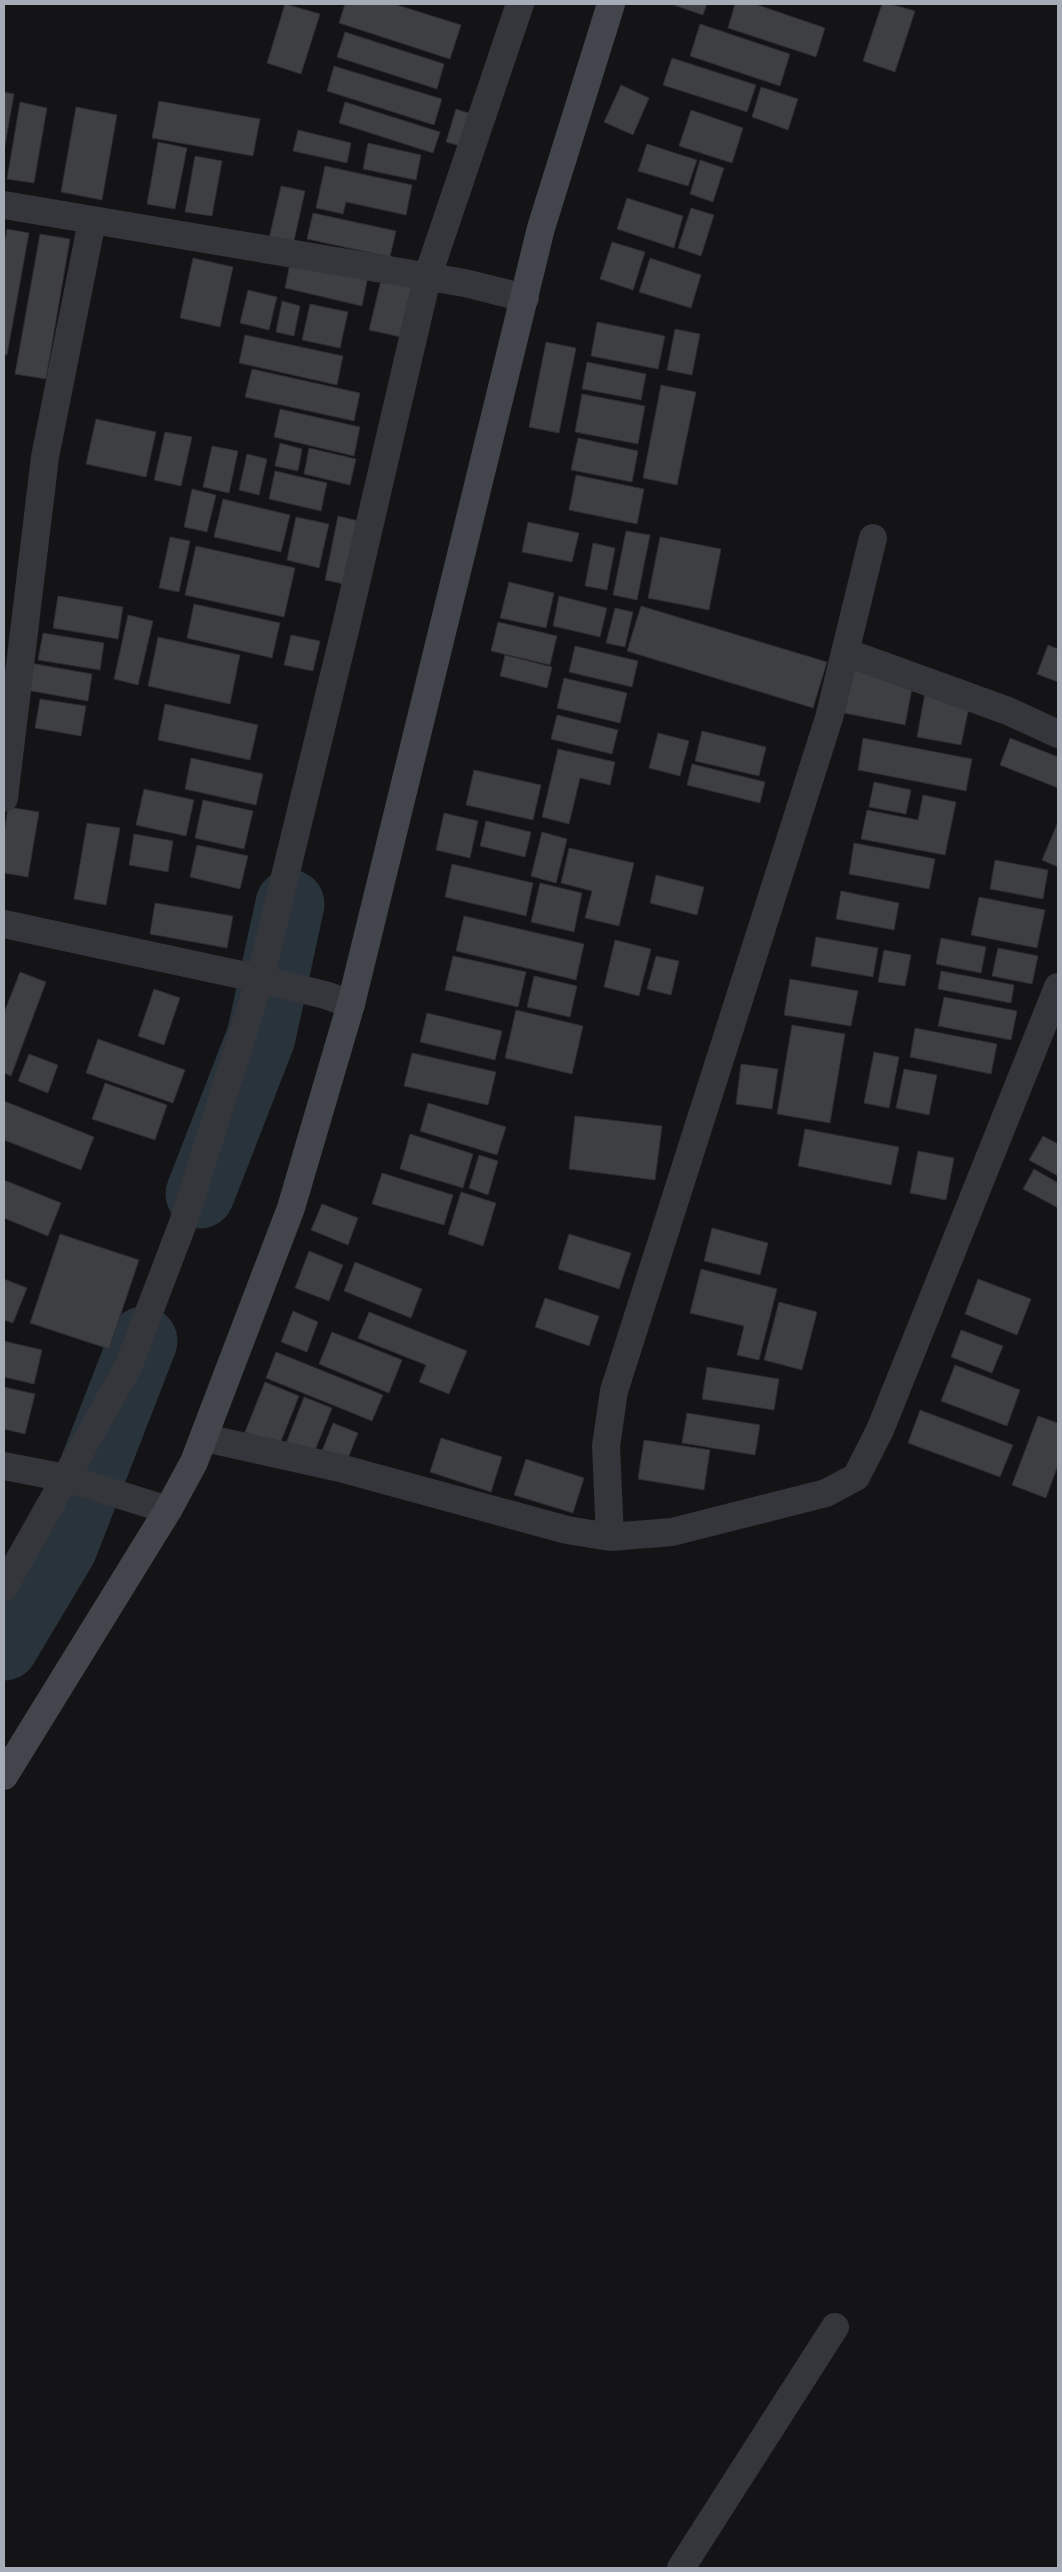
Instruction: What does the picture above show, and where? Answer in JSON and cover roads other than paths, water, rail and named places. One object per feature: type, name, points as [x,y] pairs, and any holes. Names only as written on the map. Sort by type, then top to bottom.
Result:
[{"type":"street","points":[[4,1587],[77,1481],[128,1367],[182,1223],[265,980],[346,626],[430,278],[520,4]]},
{"type":"street","points":[[4,1776],[168,1510],[205,1438],[291,1208],[351,1004],[541,228],[610,4]]},
{"type":"street","points":[[4,205],[465,283],[524,298]]},
{"type":"street","points":[[4,798],[45,457],[92,220]]},
{"type":"street","points":[[610,1537],[606,1446],[614,1391],[826,727],[874,538]]},
{"type":"street","points":[[845,652],[1008,711],[1058,734]]},
{"type":"street","points":[[4,924],[265,980],[325,994],[351,1004]]},
{"type":"street","points":[[205,1438],[340,1468],[567,1530],[610,1537],[672,1532],[826,1492],[856,1477],[880,1430],[1058,986]]},
{"type":"street","points":[[4,1466],[77,1481],[142,1500],[168,1510]]},
{"type":"street","points":[[681,2568],[835,2327]]},
{"type":"waterway","points":[[200,1194],[261,1037],[290,904]]},
{"type":"waterway","points":[[4,1646],[63,1547],[143,1341]]}]
